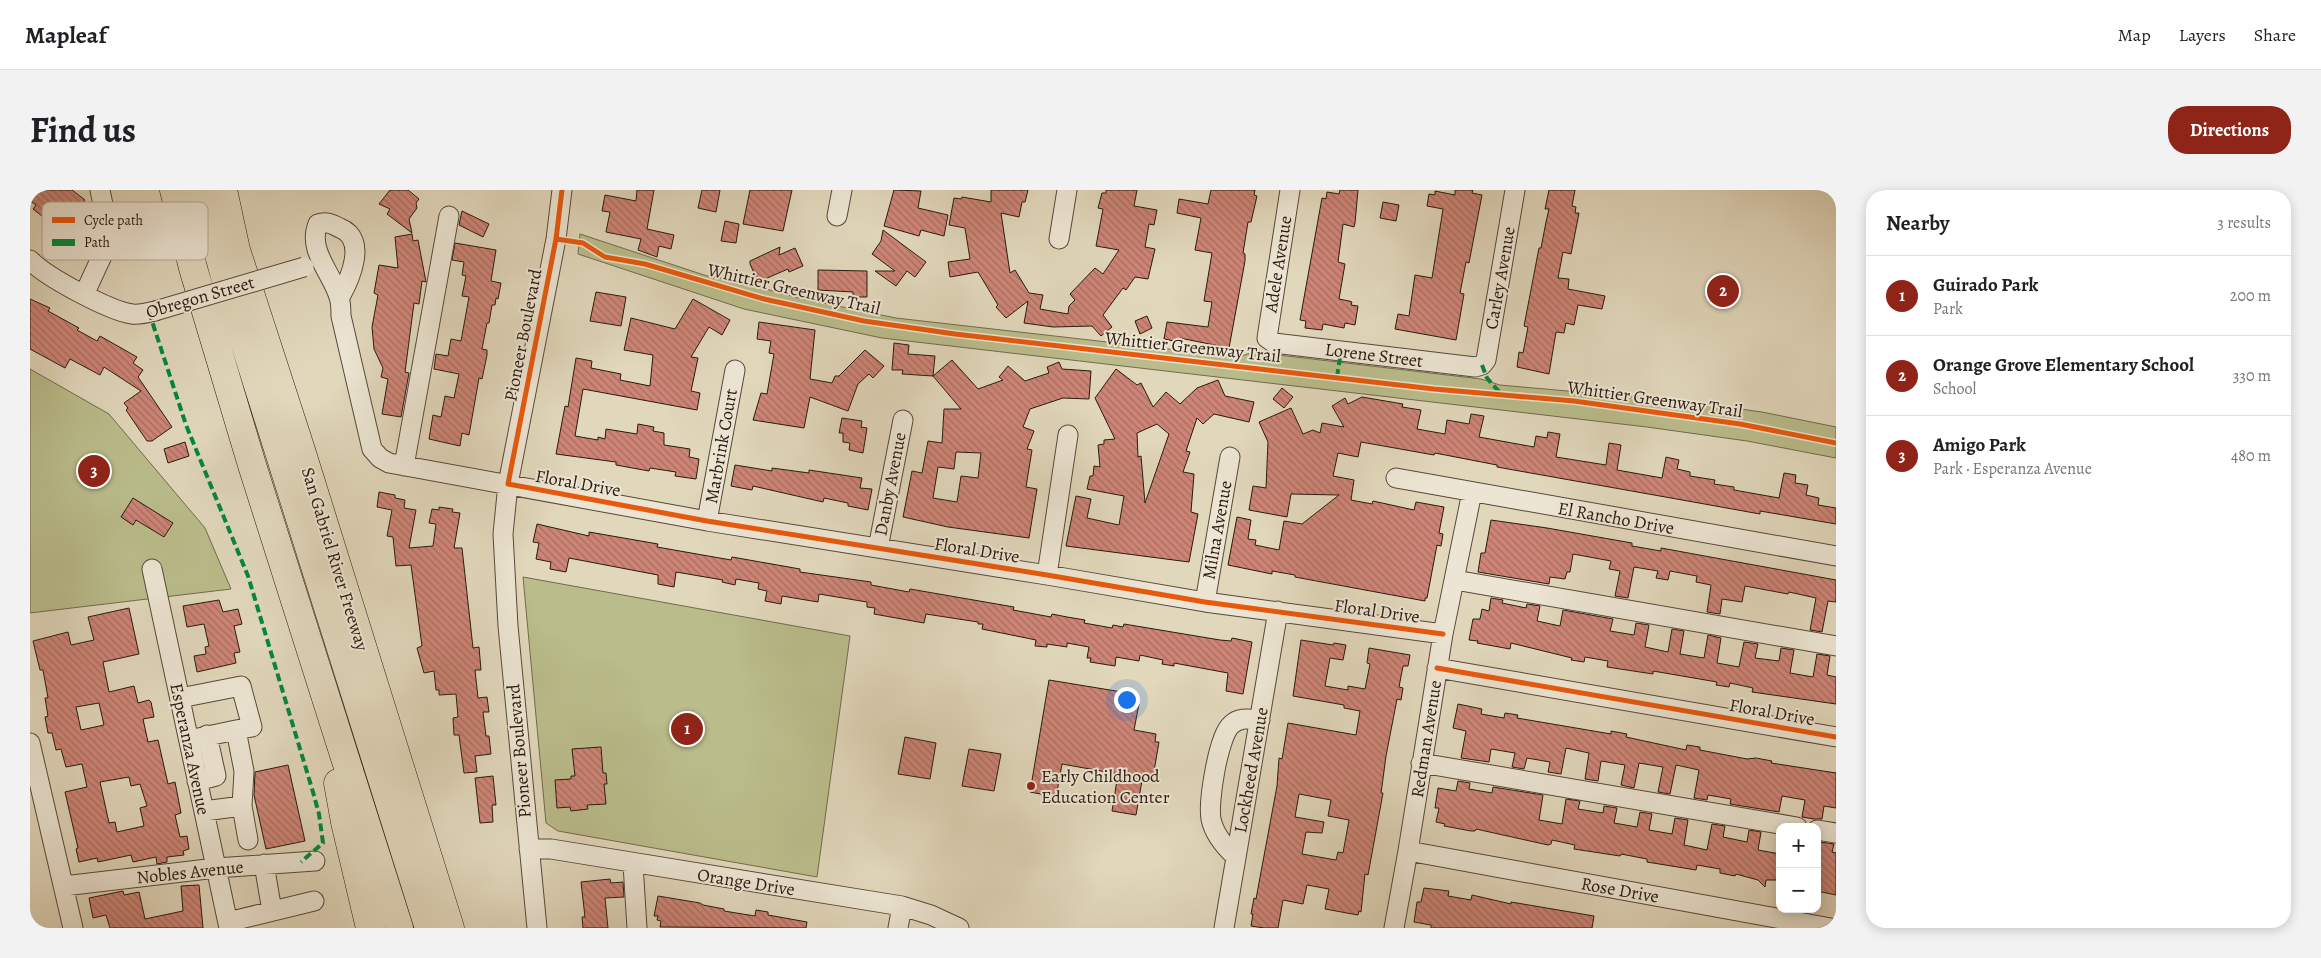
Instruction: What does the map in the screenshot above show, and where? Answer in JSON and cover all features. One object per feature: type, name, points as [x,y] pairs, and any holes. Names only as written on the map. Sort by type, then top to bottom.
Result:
[{"type":"highway","name":"San Gabriel River Freeway","points":[[223,190],[236,250],[450,928]]},
{"type":"highway","points":[[208,215],[234,309],[429,928]]},
{"type":"highway","points":[[208,245],[240,359],[420,928]]},
{"type":"highway","points":[[192,260],[210,324],[399,928]]},
{"type":"highway","points":[[321,680],[345,822],[370,928]]},
{"type":"street","name":"Pioneer Boulevard","points":[[537,928],[503,563],[503,534],[508,484],[554,248],[562,190]]},
{"type":"street","points":[[837,216],[842,190]]},
{"type":"street","points":[[1059,240],[1067,190]]},
{"type":"street","name":"Adele Avenue","points":[[1267,338],[1290,190]]},
{"type":"street","name":"Carley Avenue","points":[[1482,365],[1486,360],[1515,190]]},
{"type":"street","points":[[404,466],[449,216]]},
{"type":"street","points":[[340,298],[348,282],[355,252],[354,240],[348,231],[326,222],[318,224],[315,232],[312,266],[330,276],[340,298],[341,316],[372,449],[385,460],[404,466],[508,484]]},
{"type":"street","name":"Obregon Street","points":[[30,260],[60,282],[84,295],[130,314],[154,311],[312,266]]},
{"type":"street","points":[[84,295],[100,260]]},
{"type":"street","name":"Lorene Street","points":[[1267,338],[1274,343],[1341,352],[1475,367],[1482,365]]},
{"type":"street","name":"Marbrink Court","points":[[707,521],[735,370]]},
{"type":"street","name":"Danby Avenue","points":[[878,548],[903,420]]},
{"type":"street","points":[[1047,575],[1068,435]]},
{"type":"street","name":"Milna Avenue","points":[[1205,602],[1230,457]]},
{"type":"street","name":"El Rancho Drive","points":[[1396,478],[1836,556]]},
{"type":"street","name":"Floral Drive","points":[[508,484],[707,521],[1205,602],[1443,634]]},
{"type":"street","name":"Redman Avenue","points":[[1394,928],[1443,634],[1472,492]]},
{"type":"street","name":"Esperanza Avenue","points":[[152,569],[228,925]]},
{"type":"street","points":[[1455,580],[1836,646]]},
{"type":"street","name":"Lockheed Avenue","points":[[1224,928],[1278,611]]},
{"type":"street","name":"Floral Drive","points":[[1438,668],[1836,737]]},
{"type":"street","points":[[180,698],[241,686],[252,727],[189,740]]},
{"type":"street","points":[[1236,857],[1221,842],[1211,818],[1214,784],[1225,733],[1231,724],[1241,719],[1260,720]]},
{"type":"street","points":[[236,730],[244,771],[242,806],[248,840]]},
{"type":"street","points":[[197,781],[216,776],[207,735]]},
{"type":"street","points":[[30,743],[73,928]]},
{"type":"street","points":[[1421,762],[1776,823]]},
{"type":"street","points":[[204,811],[242,806]]},
{"type":"street","points":[[1821,831],[1836,834]]},
{"type":"street","name":"Orange Drive","points":[[529,849],[551,849],[633,864],[902,906],[931,915],[959,928]]},
{"type":"street","name":"Rose Drive","points":[[1408,851],[1831,928]]},
{"type":"street","name":"Nobles Avenue","points":[[64,886],[216,868],[315,861]]},
{"type":"street","points":[[264,864],[272,911]]},
{"type":"street","points":[[633,864],[637,928]]},
{"type":"street","points":[[228,925],[272,911],[314,901]]},
{"type":"street","points":[[898,928],[902,906]]},
{"type":"green space","points":[[580,234],[707,276],[728,279],[799,298],[896,318],[1239,357],[1253,352],[1481,379],[1500,385],[1691,402],[1762,412],[1836,427],[1836,458],[1747,441],[1647,427],[882,338],[744,309],[578,254]]},
{"type":"green space","points":[[30,369],[109,414],[205,528],[231,589],[30,613]]},
{"type":"green space","points":[[523,577],[850,636],[817,877],[558,831],[546,823]]},
{"type":"building","points":[[30,190],[72,190],[85,200],[84,202],[42,202],[42,216],[33,209],[36,205],[30,201]]},
{"type":"building","points":[[390,190],[408,190],[419,199],[416,203],[417,208],[409,219],[412,233],[387,214],[390,209],[379,204]]},
{"type":"building","points":[[637,190],[654,190],[647,229],[674,235],[671,249],[659,246],[657,257],[638,250],[641,239],[606,232],[610,212],[602,211],[605,195],[636,201]]},
{"type":"building","points":[[702,190],[720,190],[716,212],[698,208]]},
{"type":"building","points":[[750,190],[792,190],[783,231],[743,224]]},
{"type":"building","points":[[894,190],[921,191],[918,208],[948,215],[944,236],[921,230],[919,236],[884,226]]},
{"type":"building","points":[[991,190],[1028,190],[1025,202],[1022,202],[1019,217],[1001,213],[1010,273],[1015,270],[1029,293],[1043,295],[1040,309],[1068,314],[1069,306],[1075,300],[1070,294],[1095,268],[1103,274],[1119,250],[1096,246],[1103,209],[1098,208],[1102,193],[1106,193],[1106,190],[1137,190],[1134,206],[1157,210],[1154,225],[1149,224],[1145,247],[1155,249],[1148,279],[1135,277],[1126,290],[1123,288],[1103,315],[1112,327],[1101,336],[1092,326],[1053,327],[1024,323],[1028,301],[1006,318],[996,307],[998,305],[978,272],[950,277],[948,262],[970,259],[965,228],[949,225],[954,198],[961,199],[962,197],[991,202]]},
{"type":"building","points":[[1211,190],[1255,190],[1254,195],[1257,196],[1251,222],[1248,222],[1243,253],[1245,254],[1245,261],[1229,348],[1180,338],[1179,342],[1164,339],[1167,322],[1208,327],[1212,302],[1204,301],[1212,253],[1195,250],[1201,218],[1177,213],[1179,199],[1208,204]]},
{"type":"building","points":[[1340,190],[1358,190],[1354,227],[1343,224],[1338,262],[1345,264],[1339,299],[1352,302],[1351,305],[1358,306],[1355,325],[1345,323],[1344,328],[1323,324],[1322,330],[1305,328],[1306,321],[1300,320],[1322,198],[1326,199],[1327,192],[1339,194]]},
{"type":"building","points":[[1455,190],[1473,190],[1472,193],[1482,195],[1469,263],[1466,262],[1460,293],[1464,294],[1456,340],[1395,329],[1398,314],[1409,316],[1415,275],[1432,278],[1443,209],[1427,206],[1429,194],[1435,195],[1435,191],[1455,195]]},
{"type":"building","points":[[1549,190],[1575,190],[1572,206],[1576,207],[1575,213],[1579,213],[1571,254],[1563,252],[1558,278],[1569,279],[1568,289],[1605,296],[1602,309],[1578,305],[1574,325],[1566,323],[1564,333],[1556,332],[1549,374],[1517,367],[1519,352],[1523,353],[1528,327],[1524,326],[1539,248],[1541,248],[1549,209],[1545,209]]},
{"type":"building","points":[[1383,202],[1399,205],[1396,221],[1380,218]]},
{"type":"building","points":[[462,211],[489,224],[483,237],[459,225]]},
{"type":"building","points":[[725,221],[739,224],[736,243],[721,241]]},
{"type":"building","points":[[883,230],[926,262],[915,277],[907,271],[896,286],[875,271],[895,271],[872,254],[881,241]]},
{"type":"building","points":[[412,234],[413,241],[418,240],[426,282],[422,281],[419,304],[414,303],[405,372],[409,373],[401,417],[382,414],[388,379],[381,377],[383,368],[374,349],[372,327],[378,295],[374,293],[379,265],[398,268],[395,237]]},
{"type":"building","points":[[455,243],[496,250],[491,281],[501,283],[498,299],[496,298],[495,305],[492,305],[489,323],[487,323],[482,349],[487,350],[487,355],[482,379],[479,378],[469,435],[462,433],[460,446],[429,439],[433,415],[441,417],[445,396],[454,398],[459,374],[434,369],[436,354],[448,356],[451,339],[461,341],[469,297],[462,296],[466,276],[462,275],[464,262],[452,260]]},
{"type":"building","points":[[780,247],[779,255],[795,248],[803,266],[789,272],[788,269],[758,282],[750,261]]},
{"type":"building","points":[[818,270],[867,271],[867,297],[853,297],[853,292],[818,290]]},
{"type":"building","points":[[596,292],[626,297],[621,326],[590,321]]},
{"type":"building","points":[[30,299],[50,308],[48,311],[79,328],[77,330],[97,341],[100,336],[137,357],[133,363],[143,370],[138,377],[172,427],[152,441],[147,441],[126,410],[128,408],[124,403],[141,391],[104,367],[100,375],[70,359],[65,368],[30,349]]},
{"type":"building","points":[[693,299],[730,320],[722,335],[709,327],[691,357],[698,358],[691,391],[700,393],[697,410],[583,389],[575,436],[598,440],[598,437],[605,439],[606,429],[637,434],[638,424],[654,427],[653,431],[664,433],[664,445],[690,449],[689,457],[699,459],[696,479],[675,476],[676,472],[650,468],[649,471],[616,465],[616,462],[556,454],[565,406],[568,407],[576,358],[592,361],[591,368],[621,374],[620,380],[650,386],[653,355],[624,350],[631,318],[675,329]]},
{"type":"building","points":[[1147,316],[1152,328],[1140,334],[1135,321]]},
{"type":"building","points":[[759,322],[815,330],[810,379],[832,383],[835,376],[839,376],[865,350],[884,366],[873,378],[869,374],[858,384],[848,411],[810,397],[804,428],[753,420],[761,393],[767,394],[774,354],[769,353],[771,341],[757,339]]},
{"type":"building","points":[[894,343],[909,345],[908,354],[935,356],[933,376],[902,374],[903,370],[892,370]]},
{"type":"building","points":[[952,360],[978,389],[1003,380],[999,377],[1008,366],[1025,381],[1049,373],[1047,367],[1059,362],[1062,369],[1091,371],[1089,399],[1063,398],[1030,409],[1023,427],[1034,431],[1027,449],[1032,450],[1026,487],[1037,489],[1029,538],[948,527],[903,517],[912,471],[922,473],[928,441],[942,443],[944,409],[961,409],[933,376]],"holes":[[[956,452],[981,453],[978,478],[961,476],[957,502],[933,498],[938,467],[954,469]]]},
{"type":"building","points":[[1116,369],[1137,385],[1141,383],[1153,407],[1166,392],[1180,404],[1197,388],[1218,380],[1225,396],[1254,402],[1249,422],[1214,414],[1203,424],[1197,418],[1186,451],[1190,452],[1183,472],[1194,474],[1191,512],[1198,514],[1189,562],[1066,546],[1076,496],[1091,499],[1087,518],[1119,525],[1124,496],[1087,489],[1090,476],[1093,476],[1094,466],[1100,467],[1098,445],[1104,444],[1104,440],[1115,439],[1095,398]],"holes":[[[1157,424],[1169,434],[1145,503],[1141,456],[1138,457],[1137,433]]]},
{"type":"building","points":[[1282,388],[1293,397],[1284,408],[1273,399]]},
{"type":"building","points":[[1362,397],[1403,404],[1402,407],[1421,410],[1417,429],[1445,434],[1447,420],[1469,424],[1471,414],[1484,416],[1479,437],[1534,447],[1536,436],[1547,438],[1548,432],[1560,434],[1556,457],[1606,465],[1609,443],[1621,445],[1617,470],[1662,478],[1666,457],[1679,460],[1677,469],[1690,472],[1690,476],[1715,480],[1714,484],[1734,487],[1734,490],[1779,498],[1784,473],[1796,475],[1795,483],[1808,485],[1806,495],[1819,498],[1818,505],[1836,508],[1836,524],[1760,511],[1760,514],[1497,467],[1497,465],[1435,453],[1434,455],[1361,442],[1358,457],[1338,453],[1333,476],[1354,480],[1351,500],[1372,504],[1373,501],[1414,510],[1416,502],[1444,507],[1439,533],[1443,534],[1441,546],[1437,545],[1425,601],[1295,577],[1295,575],[1272,571],[1272,574],[1228,565],[1237,517],[1251,520],[1248,539],[1256,540],[1255,545],[1279,550],[1284,521],[1302,524],[1339,495],[1291,494],[1287,517],[1249,510],[1253,486],[1266,488],[1268,442],[1259,422],[1291,408],[1303,434],[1313,430],[1320,433],[1322,423],[1344,427],[1332,406],[1345,398],[1348,404]]},
{"type":"building","points":[[842,418],[862,421],[861,427],[867,428],[863,453],[849,450],[850,443],[843,442],[843,433],[839,433]]},
{"type":"building","points":[[185,442],[189,456],[168,463],[164,449]]},
{"type":"building","points":[[735,465],[772,471],[772,468],[809,473],[809,470],[862,478],[860,488],[872,489],[868,510],[824,498],[823,502],[753,486],[752,490],[731,486]]},
{"type":"building","points":[[379,492],[395,495],[395,498],[405,500],[404,508],[416,510],[409,548],[433,546],[436,524],[429,523],[432,509],[439,510],[439,507],[453,509],[452,512],[460,513],[454,548],[462,548],[473,648],[479,647],[481,670],[475,670],[478,698],[487,697],[489,712],[483,712],[486,736],[489,736],[491,754],[475,756],[477,772],[464,773],[459,735],[454,735],[453,718],[458,717],[456,694],[439,695],[439,690],[436,690],[434,671],[424,673],[417,648],[422,646],[411,565],[396,566],[393,537],[387,536],[392,510],[377,507]]},
{"type":"building","points":[[133,498],[173,523],[164,537],[136,520],[133,525],[121,517]]},
{"type":"building","points":[[1491,520],[1547,528],[1632,543],[1632,546],[1661,551],[1661,548],[1836,580],[1836,602],[1828,601],[1822,632],[1810,630],[1816,598],[1745,586],[1742,602],[1722,599],[1720,614],[1707,612],[1711,585],[1696,582],[1697,576],[1670,571],[1668,580],[1656,578],[1658,571],[1634,567],[1628,598],[1615,596],[1620,571],[1609,569],[1611,561],[1573,554],[1570,572],[1567,572],[1565,579],[1550,577],[1549,584],[1478,572],[1481,553],[1485,553]]},
{"type":"building","points":[[537,524],[589,536],[589,532],[658,544],[657,547],[731,560],[732,557],[800,569],[800,572],[871,582],[871,585],[909,592],[910,589],[1014,607],[1013,610],[1051,617],[1052,614],[1085,620],[1084,623],[1112,628],[1113,625],[1123,627],[1124,624],[1220,640],[1231,641],[1232,638],[1252,642],[1243,694],[1226,691],[1228,673],[1174,663],[1174,666],[1162,664],[1163,660],[1140,655],[1139,661],[1116,657],[1115,666],[1090,662],[1091,658],[1087,658],[1089,647],[1067,643],[1067,647],[1047,644],[1047,647],[1035,646],[1036,640],[982,629],[983,624],[978,624],[978,622],[926,614],[924,623],[874,614],[875,608],[867,607],[867,602],[819,594],[818,602],[782,596],[781,604],[765,601],[767,591],[758,589],[759,583],[736,579],[735,585],[722,582],[723,580],[676,572],[674,587],[658,584],[658,575],[569,558],[566,572],[550,569],[551,562],[536,559],[539,543],[533,542]]},
{"type":"building","points":[[1491,598],[1503,600],[1502,603],[1526,608],[1527,604],[1540,606],[1537,621],[1560,626],[1563,610],[1613,619],[1610,631],[1634,635],[1636,623],[1649,625],[1645,647],[1668,652],[1672,629],[1684,631],[1680,654],[1704,658],[1708,635],[1721,638],[1717,663],[1739,667],[1744,642],[1758,644],[1755,658],[1779,661],[1781,648],[1794,650],[1790,673],[1813,677],[1817,654],[1830,656],[1827,675],[1836,677],[1836,704],[1752,692],[1753,688],[1730,683],[1729,687],[1716,685],[1717,682],[1653,671],[1653,674],[1607,667],[1608,661],[1585,657],[1584,662],[1571,660],[1572,658],[1511,643],[1510,649],[1469,640],[1473,619],[1480,619],[1482,609],[1489,611]]},
{"type":"building","points":[[219,600],[223,612],[238,609],[242,624],[234,626],[240,652],[234,653],[236,663],[197,672],[194,656],[206,654],[205,647],[209,646],[204,624],[187,627],[183,606]]},
{"type":"building","points":[[129,608],[139,654],[103,662],[109,692],[134,686],[138,703],[149,700],[151,702],[154,717],[143,719],[148,742],[158,740],[168,784],[175,782],[181,813],[175,815],[180,837],[187,836],[189,849],[183,851],[184,855],[167,857],[167,862],[157,864],[156,857],[133,862],[131,855],[98,862],[97,858],[79,862],[76,849],[78,848],[65,792],[87,787],[82,764],[66,767],[61,749],[56,750],[52,733],[48,733],[45,717],[48,716],[45,698],[48,698],[43,670],[40,670],[33,641],[68,632],[71,645],[94,640],[88,617]],"holes":[[[99,703],[104,725],[81,730],[76,707]],[[129,777],[131,786],[140,784],[147,806],[140,808],[144,826],[117,832],[115,822],[109,823],[100,782]]]},
{"type":"building","points":[[1301,640],[1346,645],[1343,660],[1330,658],[1325,686],[1348,690],[1348,686],[1365,689],[1370,664],[1367,663],[1369,648],[1410,655],[1408,666],[1403,666],[1399,687],[1403,688],[1401,700],[1397,699],[1386,756],[1381,793],[1383,793],[1368,875],[1365,874],[1361,912],[1359,911],[1358,915],[1325,909],[1329,889],[1307,885],[1303,904],[1283,900],[1278,928],[1264,928],[1251,926],[1253,914],[1251,914],[1254,898],[1256,899],[1277,786],[1279,758],[1282,759],[1288,723],[1356,735],[1360,711],[1344,708],[1344,705],[1293,696]],"holes":[[[1299,794],[1331,800],[1328,816],[1349,820],[1343,853],[1338,852],[1336,860],[1302,854],[1306,832],[1322,833],[1324,822],[1295,817]]]},
{"type":"building","points":[[1049,680],[1122,692],[1121,701],[1139,704],[1134,730],[1156,734],[1155,742],[1159,742],[1153,777],[1143,775],[1136,815],[1112,811],[1118,774],[1062,764],[1056,797],[1030,792]]},
{"type":"building","points":[[1458,704],[1482,709],[1481,714],[1504,718],[1505,713],[1518,715],[1517,718],[1611,734],[1611,731],[1627,734],[1626,737],[1686,750],[1687,745],[1700,747],[1700,750],[1747,759],[1756,758],[1772,761],[1771,763],[1836,773],[1836,808],[1824,806],[1822,819],[1814,819],[1802,817],[1805,800],[1782,796],[1779,812],[1730,804],[1731,799],[1708,795],[1707,800],[1694,798],[1699,770],[1676,765],[1670,794],[1658,792],[1663,767],[1639,763],[1634,788],[1621,785],[1625,765],[1601,761],[1598,781],[1585,779],[1589,753],[1566,748],[1561,774],[1548,772],[1550,762],[1527,758],[1524,769],[1512,767],[1515,753],[1491,749],[1489,762],[1461,758],[1466,731],[1453,728]]},
{"type":"building","points":[[905,737],[936,743],[930,779],[898,774]]},
{"type":"building","points":[[601,747],[603,773],[606,773],[607,784],[604,784],[606,804],[587,805],[588,809],[571,811],[570,807],[557,808],[555,780],[571,779],[571,776],[575,776],[572,749]]},
{"type":"building","points":[[969,749],[1001,754],[994,791],[962,786]]},
{"type":"building","points":[[288,765],[305,841],[266,849],[254,795],[255,772]]},
{"type":"building","points":[[493,776],[496,805],[492,805],[493,822],[480,823],[475,778]]},
{"type":"building","points":[[1458,781],[1470,783],[1469,789],[1492,793],[1493,787],[1543,795],[1539,820],[1562,824],[1566,799],[1580,801],[1578,809],[1603,813],[1604,806],[1617,808],[1614,823],[1637,827],[1640,812],[1652,814],[1649,830],[1672,834],[1675,818],[1688,820],[1684,845],[1707,850],[1712,824],[1725,826],[1723,837],[1747,842],[1749,830],[1761,832],[1758,850],[1776,853],[1776,880],[1766,880],[1765,887],[1758,880],[1736,874],[1735,876],[1720,873],[1720,869],[1697,865],[1696,870],[1647,862],[1647,859],[1621,854],[1620,856],[1574,849],[1575,845],[1552,840],[1551,844],[1548,845],[1476,829],[1471,831],[1444,826],[1445,824],[1436,822],[1439,808],[1435,808],[1438,788],[1456,791]]},
{"type":"building","points":[[1821,842],[1834,844],[1832,852],[1836,853],[1836,895],[1821,892]]},
{"type":"building","points":[[610,879],[611,883],[623,882],[624,897],[605,898],[608,928],[583,928],[582,917],[585,917],[581,882]]},
{"type":"building","points":[[199,885],[203,928],[110,928],[106,915],[93,918],[89,898],[123,891],[124,895],[139,892],[145,919],[183,911],[181,886]]},
{"type":"building","points":[[1424,888],[1449,891],[1448,896],[1471,900],[1472,895],[1511,904],[1511,902],[1594,916],[1592,928],[1431,928],[1431,925],[1414,922],[1417,902],[1421,902]]},
{"type":"building","points":[[658,896],[700,903],[724,909],[724,911],[755,916],[756,910],[768,912],[768,915],[807,922],[806,928],[660,927],[661,921],[657,920],[658,916],[654,916]]},
{"type":"marked path","points":[[149,312],[186,425],[248,576],[313,792],[319,814],[323,843],[301,862]]},
{"type":"marked path","points":[[1337,377],[1341,351]]},
{"type":"marked path","points":[[1482,365],[1487,378],[1502,395]]},
{"type":"cycle path","points":[[562,190],[556,239],[508,484],[707,521],[1205,602],[1443,634]]},
{"type":"cycle path","name":"Whittier Greenway Trail","points":[[556,239],[583,243],[605,257],[645,264],[764,299],[864,321],[955,334],[1434,389],[1574,401],[1740,424],[1836,443]]},
{"type":"cycle path","points":[[1437,668],[1836,737]]},
{"type":"place","name":"Orange Grove Elementary School","points":[[1723,291]]},
{"type":"place","name":"Amigo Park","points":[[94,471]]},
{"type":"place","name":"Guirado Park","points":[[687,729]]},
{"type":"place","name":"Early Childhood Education Center","points":[[1031,786]]}]
